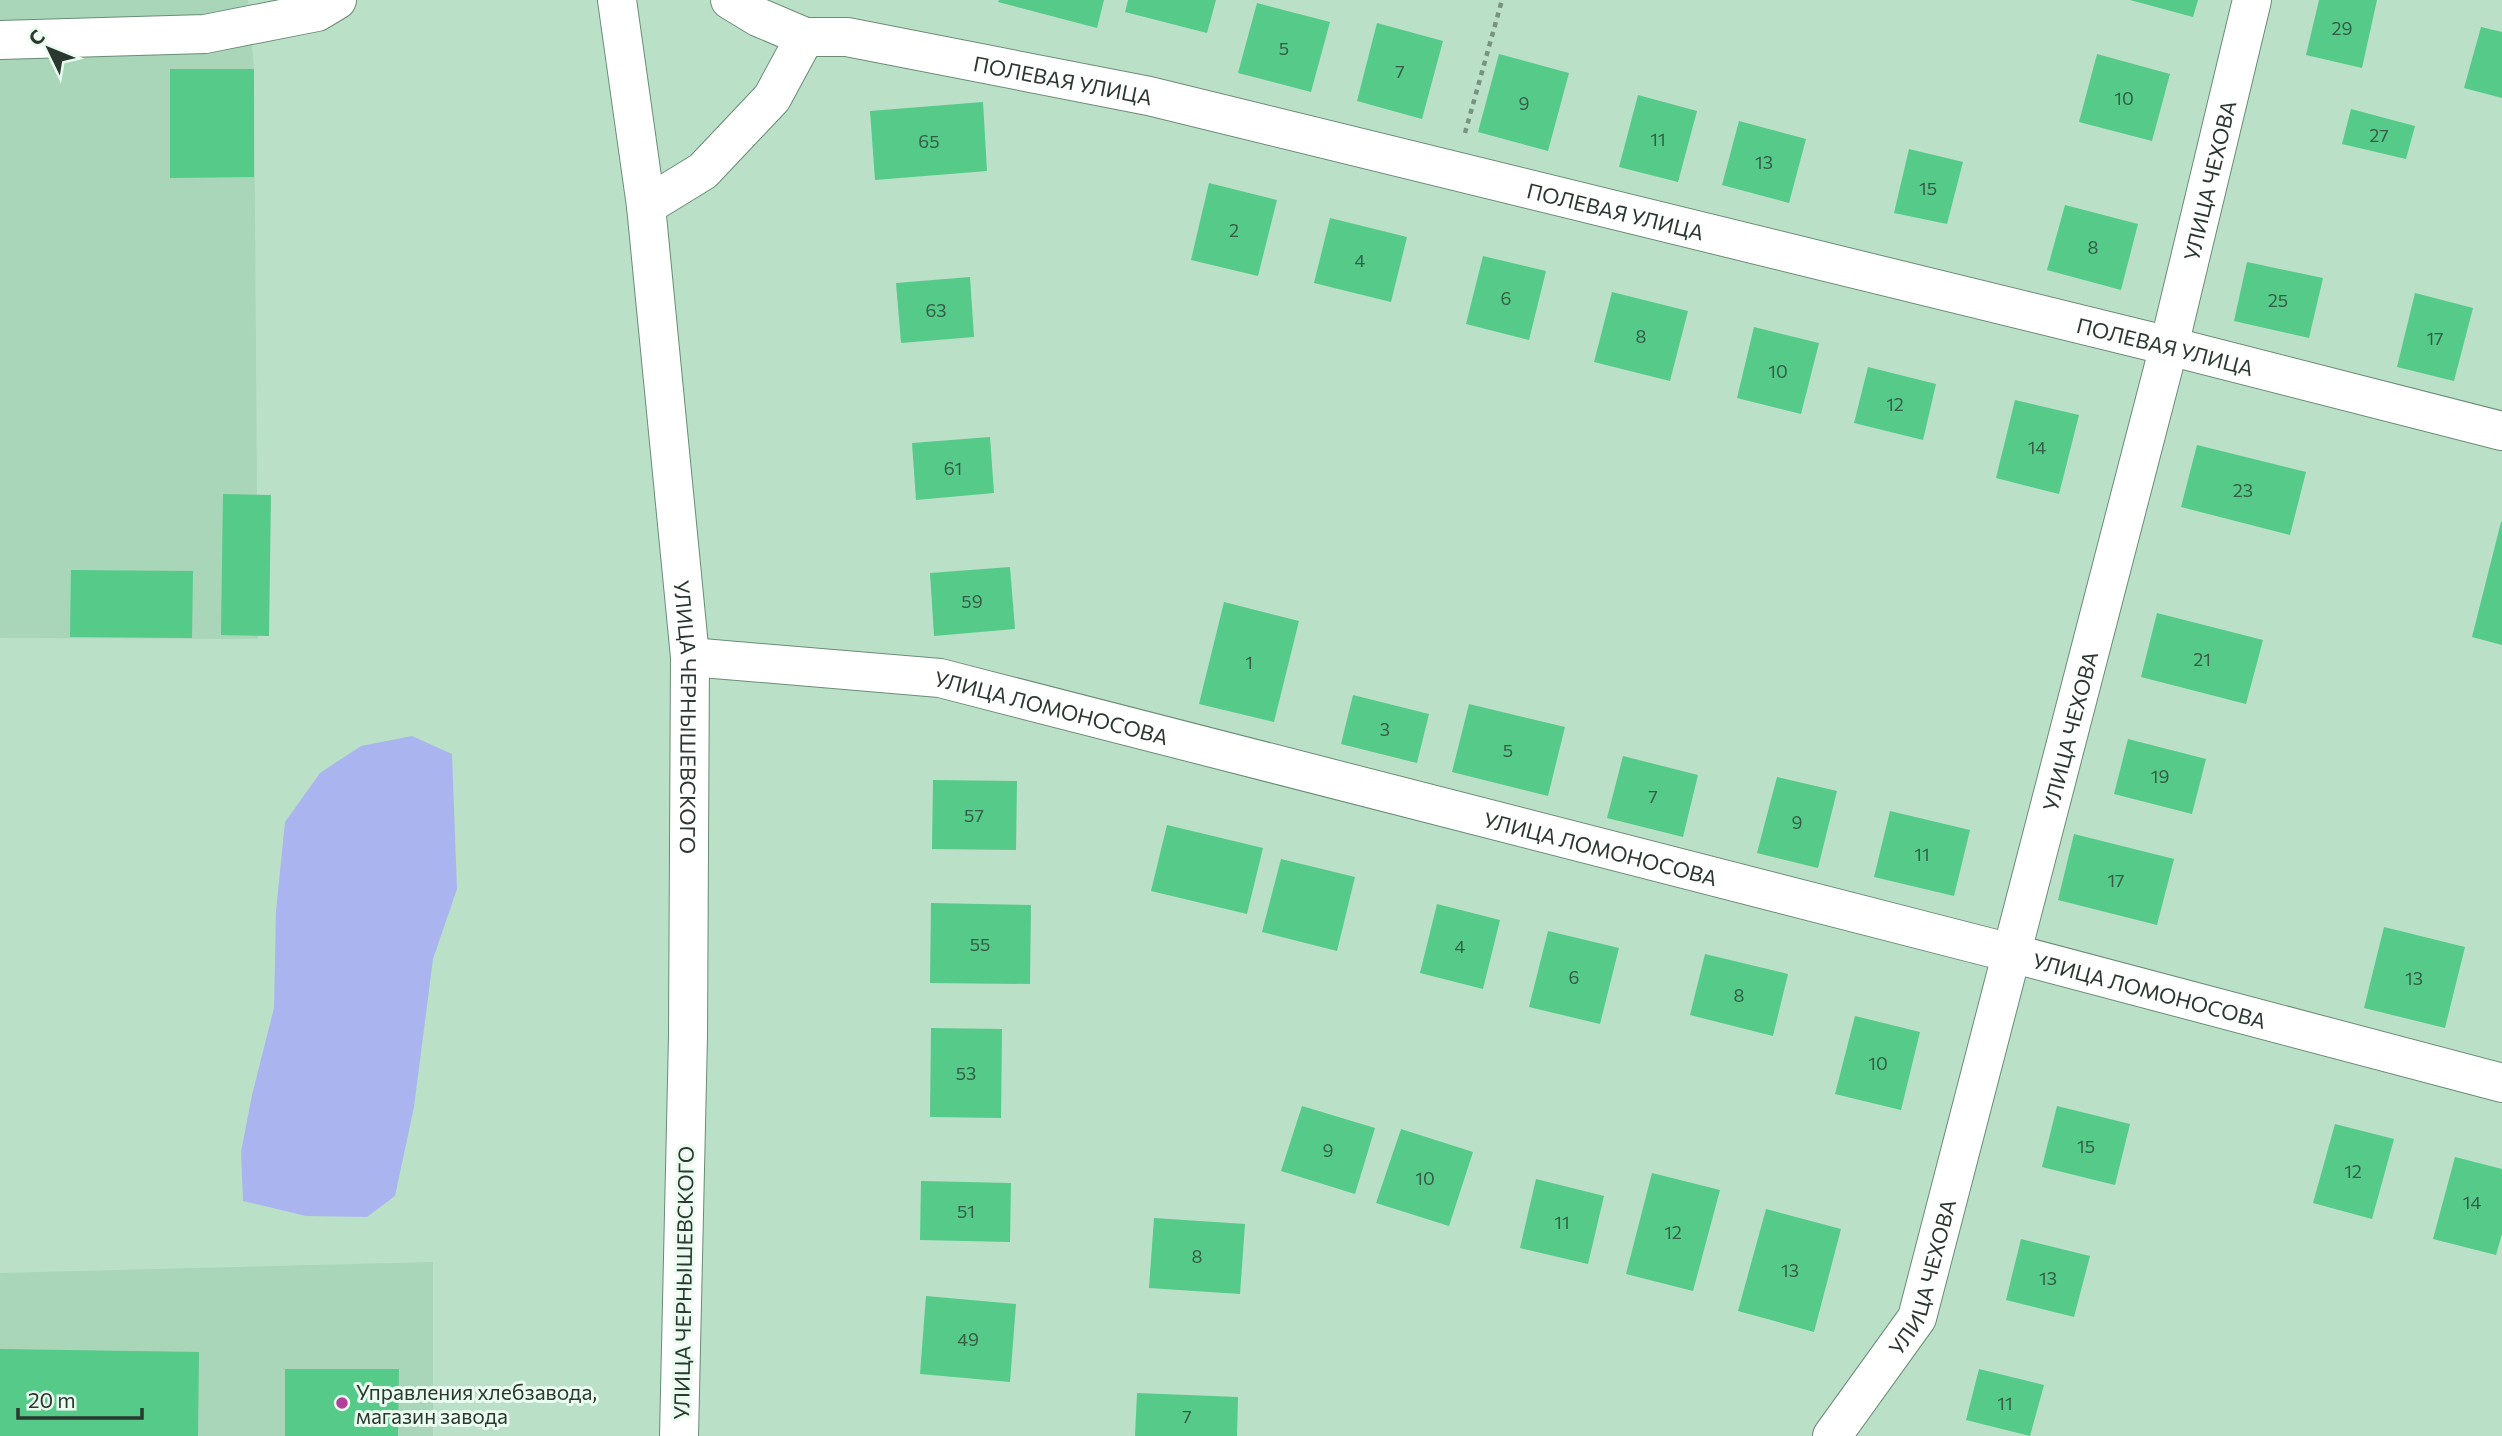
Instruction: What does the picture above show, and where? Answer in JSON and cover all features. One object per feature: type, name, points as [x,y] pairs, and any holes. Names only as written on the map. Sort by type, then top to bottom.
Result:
[{"type":"street","points":[[0,40],[205,34],[317,12],[337,0]]},
{"type":"street","name":"УЛИЦА ЧЕРНЫШЕВСКОГО","points":[[617,0],[646,206],[690,657],[688,1036],[680,1436]]},
{"type":"street","name":"ПОЛЕВАЯ УЛИЦА","points":[[730,0],[758,17],[805,37],[847,37],[1149,96],[2169,346],[2502,431]]},
{"type":"street","name":"УЛИЦА ЧЕХОВА","points":[[1832,1436],[1917,1318],[2169,346],[2252,0]]},
{"type":"street","points":[[646,206],[703,171],[772,98],[805,37]]},
{"type":"street","name":"УЛИЦА ЛОМОНОСОВА","points":[[690,657],[940,678],[2011,953],[2502,1083]]},
{"type":"path","points":[[1454,170],[1502,0]]},
{"type":"shaded area","points":[[0,0],[248,0],[254,69],[258,639],[0,638]]},
{"type":"shaded area","points":[[433,1262],[433,1436],[0,1436],[0,1273]]},
{"type":"water","points":[[412,736],[452,754],[457,889],[433,959],[414,1107],[395,1196],[367,1217],[306,1216],[243,1201],[241,1152],[274,1008],[276,911],[285,822],[320,773],[361,746]]},
{"type":"building","points":[[1104,0],[1097,28],[998,2]]},
{"type":"building","points":[[1128,0],[1216,0],[1207,33],[1125,12]]},
{"type":"building","points":[[2130,0],[2198,0],[2193,17]]},
{"type":"building","points":[[2319,0],[2377,0],[2362,68],[2306,55]]},
{"type":"building","points":[[1257,3],[1330,22],[1311,92],[1238,73]]},
{"type":"building","points":[[1377,23],[1443,41],[1422,119],[1357,101]]},
{"type":"building","points":[[2481,27],[2502,32],[2502,98],[2464,88]]},
{"type":"building","points":[[1499,54],[1569,73],[1548,151],[1478,132]]},
{"type":"building","points":[[2097,54],[2170,74],[2152,141],[2079,122]]},
{"type":"building","points":[[170,69],[254,69],[254,177],[170,178]]},
{"type":"building","points":[[1638,95],[1697,111],[1678,182],[1619,167]]},
{"type":"building","points":[[983,102],[987,171],[875,180],[870,111]]},
{"type":"building","points":[[2351,109],[2415,126],[2406,159],[2342,144]]},
{"type":"building","points":[[1739,121],[1806,139],[1789,203],[1722,185]]},
{"type":"building","points":[[1909,149],[1963,162],[1947,224],[1894,213]]},
{"type":"building","points":[[1209,183],[1277,200],[1258,276],[1191,260]]},
{"type":"building","points":[[2065,205],[2138,224],[2121,290],[2047,270]]},
{"type":"building","points":[[1330,218],[1407,237],[1391,302],[1314,283]]},
{"type":"building","points":[[1483,256],[1546,271],[1529,340],[1466,324]]},
{"type":"building","points":[[2247,262],[2323,278],[2309,338],[2234,321]]},
{"type":"building","points":[[970,277],[974,337],[901,343],[896,283]]},
{"type":"building","points":[[1612,292],[1688,311],[1670,381],[1594,362]]},
{"type":"building","points":[[2415,293],[2473,308],[2454,381],[2397,367]]},
{"type":"building","points":[[1754,327],[1819,343],[1801,414],[1737,398]]},
{"type":"building","points":[[1868,367],[1936,384],[1923,440],[1854,423]]},
{"type":"building","points":[[2015,400],[2079,415],[2059,494],[1996,478]]},
{"type":"building","points":[[990,437],[994,493],[916,500],[912,443]]},
{"type":"building","points":[[2197,445],[2306,472],[2290,535],[2181,507]]},
{"type":"building","points":[[223,494],[271,495],[269,636],[221,635]]},
{"type":"building","points":[[2502,522],[2502,645],[2472,637]]},
{"type":"building","points":[[1010,567],[1015,629],[934,636],[930,573]]},
{"type":"building","points":[[71,570],[193,571],[192,638],[70,637]]},
{"type":"building","points":[[1224,602],[1299,621],[1274,722],[1199,704]]},
{"type":"building","points":[[2157,613],[2263,640],[2246,704],[2141,677]]},
{"type":"building","points":[[1353,695],[1429,714],[1417,763],[1341,744]]},
{"type":"building","points":[[1469,704],[1565,727],[1548,796],[1452,772]]},
{"type":"building","points":[[2128,739],[2206,759],[2192,814],[2114,794]]},
{"type":"building","points":[[1623,756],[1698,775],[1683,837],[1607,818]]},
{"type":"building","points":[[1777,777],[1837,791],[1818,868],[1757,853]]},
{"type":"building","points":[[933,780],[1017,781],[1016,850],[932,849]]},
{"type":"building","points":[[1890,811],[1970,830],[1954,896],[1874,877]]},
{"type":"building","points":[[1167,825],[1263,848],[1247,914],[1151,891]]},
{"type":"building","points":[[2074,834],[2174,859],[2157,925],[2058,900]]},
{"type":"building","points":[[1281,859],[1355,877],[1337,951],[1262,932]]},
{"type":"building","points":[[931,903],[1031,905],[1030,984],[930,983]]},
{"type":"building","points":[[1437,904],[1500,920],[1483,989],[1420,973]]},
{"type":"building","points":[[2384,927],[2465,947],[2445,1028],[2364,1008]]},
{"type":"building","points":[[1548,931],[1619,948],[1600,1024],[1529,1007]]},
{"type":"building","points":[[1705,954],[1788,974],[1773,1036],[1690,1015]]},
{"type":"building","points":[[1855,1016],[1920,1032],[1901,1110],[1835,1094]]},
{"type":"building","points":[[931,1028],[1002,1029],[1001,1118],[930,1117]]},
{"type":"building","points":[[1302,1106],[1375,1128],[1355,1194],[1281,1171]]},
{"type":"building","points":[[2057,1106],[2130,1124],[2115,1185],[2042,1167]]},
{"type":"building","points":[[2335,1124],[2394,1139],[2372,1219],[2313,1203]]},
{"type":"building","points":[[1401,1129],[1473,1152],[1449,1226],[1376,1203]]},
{"type":"building","points":[[2455,1157],[2502,1169],[2502,1234],[2496,1255],[2433,1239]]},
{"type":"building","points":[[1652,1173],[1720,1190],[1693,1291],[1626,1274]]},
{"type":"building","points":[[1536,1179],[1604,1196],[1588,1264],[1520,1248]]},
{"type":"building","points":[[921,1181],[1011,1183],[1010,1242],[920,1240]]},
{"type":"building","points":[[1766,1209],[1841,1229],[1814,1332],[1738,1311]]},
{"type":"building","points":[[1154,1218],[1245,1224],[1240,1294],[1149,1288]]},
{"type":"building","points":[[2021,1239],[2090,1256],[2074,1317],[2006,1300]]},
{"type":"building","points":[[926,1296],[1016,1304],[1010,1382],[920,1374]]},
{"type":"building","points":[[0,1349],[199,1352],[198,1436],[0,1436]]},
{"type":"building","name":"Управления хлебзавода, магазин завода","points":[[285,1369],[399,1369],[398,1436],[285,1436]]},
{"type":"building","points":[[1979,1369],[2044,1385],[2030,1436],[1966,1420]]},
{"type":"building","points":[[1137,1393],[1238,1397],[1237,1436],[1135,1436]]},
{"type":"place","name":"Управления хлебзавода, магазин завода","points":[[342,1403]]}]
